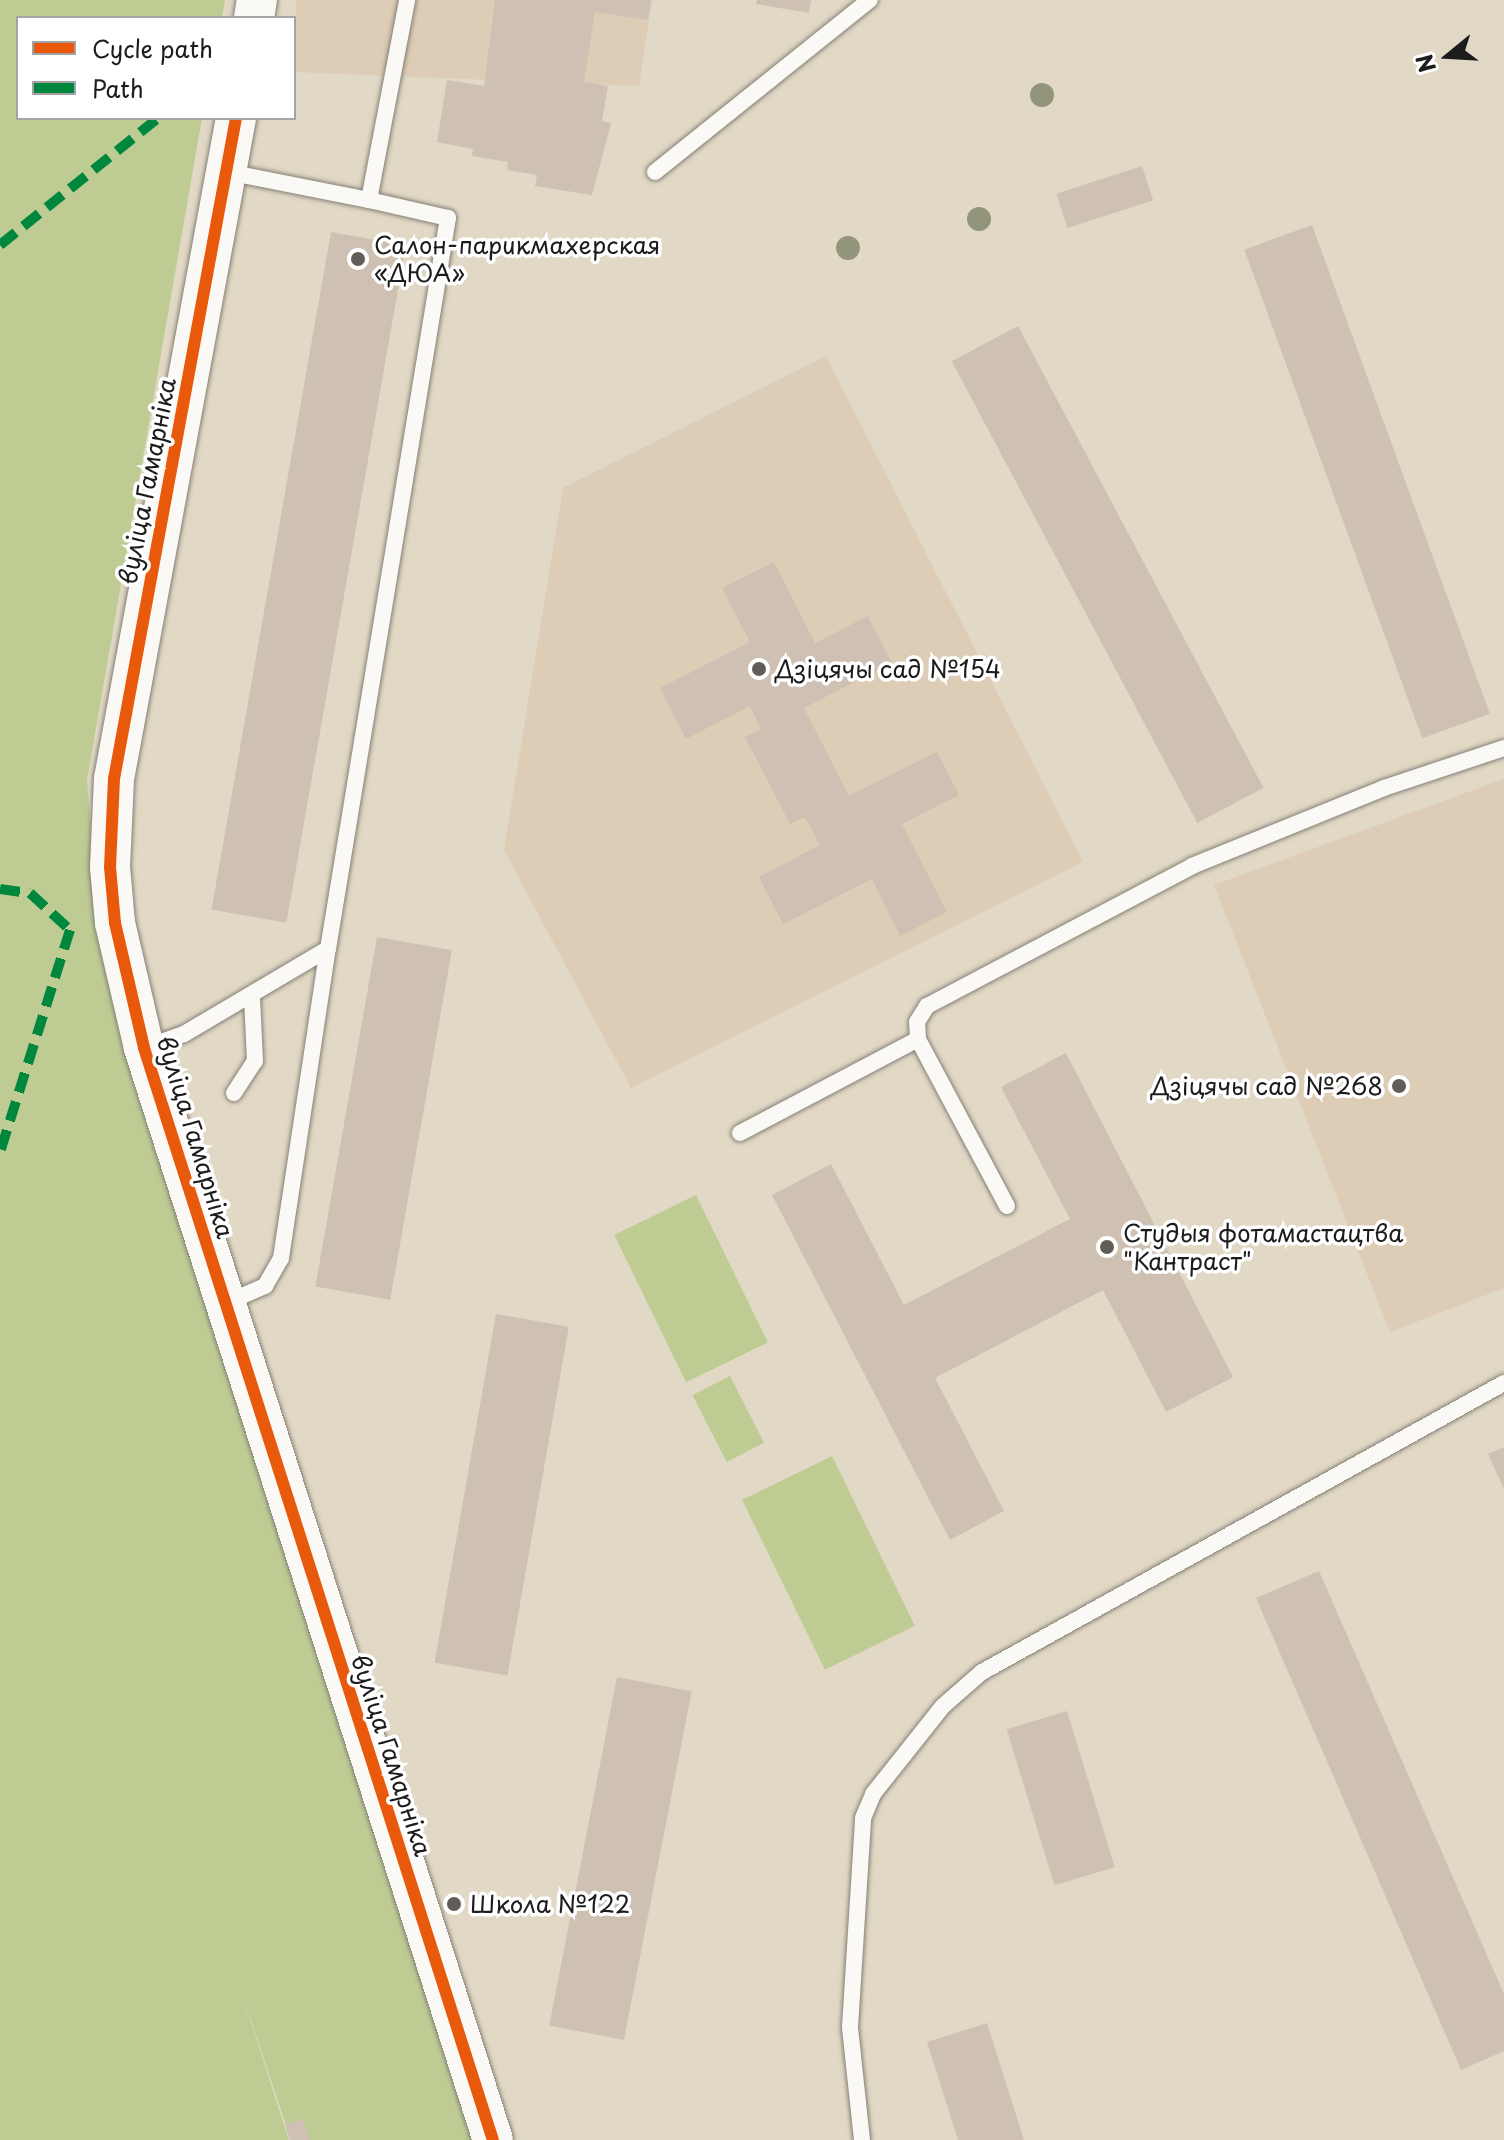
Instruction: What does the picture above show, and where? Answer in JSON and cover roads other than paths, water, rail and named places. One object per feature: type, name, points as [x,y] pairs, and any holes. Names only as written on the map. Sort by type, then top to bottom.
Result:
[{"type":"street","name":"вуліца Гамарніка","points":[[236,120],[114,779],[110,867],[115,923],[144,1048],[493,2140]]},
{"type":"lane","points":[[655,172],[870,0]]},
{"type":"lane","points":[[369,200],[408,2]]},
{"type":"lane","points":[[225,1303],[265,1286],[281,1258],[328,949],[448,218],[227,172]]},
{"type":"lane","points":[[1007,1206],[918,1039],[917,1022],[927,1006],[1152,885],[1384,788],[1504,748]]},
{"type":"lane","points":[[144,1048],[184,1034],[252,997],[328,949]]},
{"type":"lane","points":[[234,1093],[255,1061],[252,997]]},
{"type":"lane","points":[[740,1133],[918,1039]]},
{"type":"lane","points":[[862,2140],[850,2027],[863,1818],[873,1794],[943,1706],[982,1672],[1504,1383]]},
{"type":"place","name":"Салон-парикмахерская «ДЮА»","points":[[358,259]]},
{"type":"place","name":"Дзіцячы сад №154","points":[[759,669]]},
{"type":"place","name":"Дзіцячы сад №268","points":[[1399,1086]]},
{"type":"place","name":"Студыя фотамастацтва \"Кантраст\"","points":[[1107,1247]]},
{"type":"place","name":"Школа №122","points":[[454,1904]]}]
